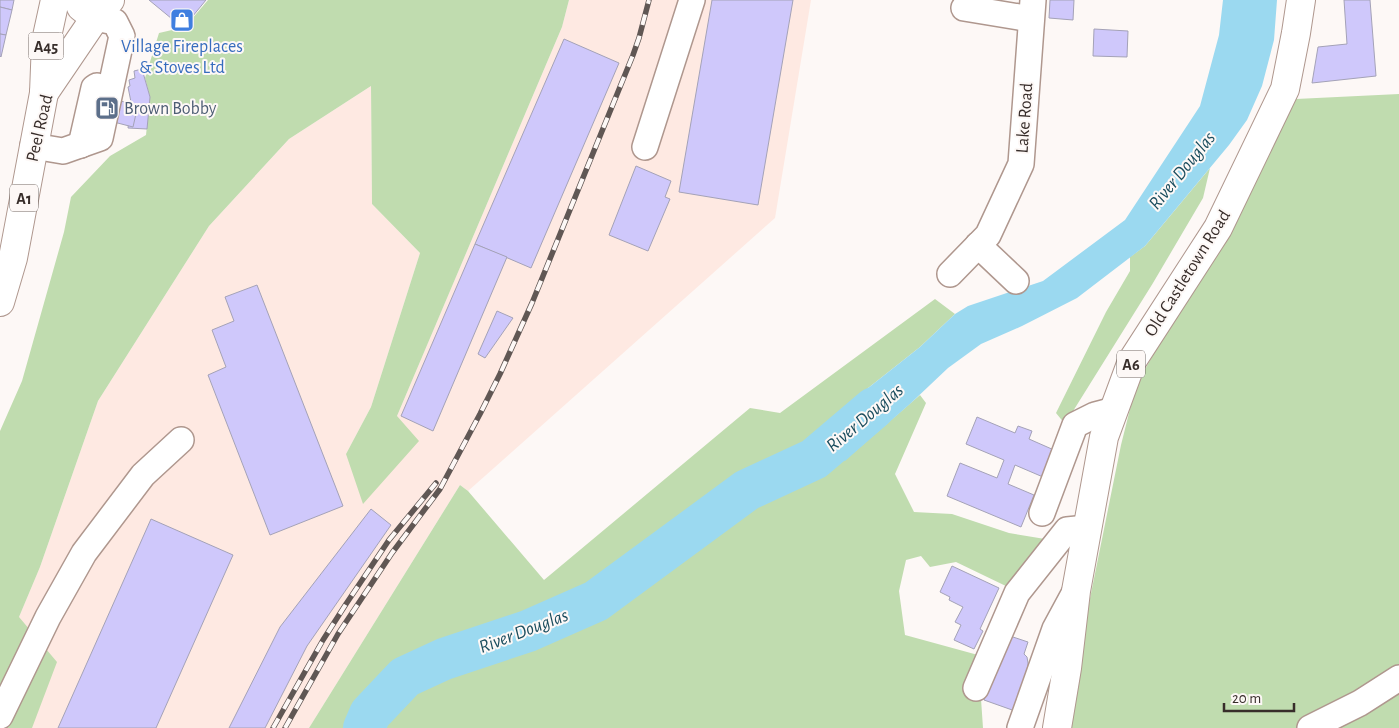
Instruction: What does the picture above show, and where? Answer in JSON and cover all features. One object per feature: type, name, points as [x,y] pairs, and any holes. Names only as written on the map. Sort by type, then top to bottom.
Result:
[{"type":"main road","name":"A45","points":[[44,93],[46,41],[55,0]]},
{"type":"main road","name":"Old Castletown Road","points":[[1057,728],[1067,668],[1076,591],[1104,437],[1132,361],[1218,228],[1285,89],[1301,0]]},
{"type":"main road","name":"Peel Road","points":[[0,302],[13,258],[44,93],[94,6]]},
{"type":"street","points":[[645,147],[692,0]]},
{"type":"street","points":[[33,146],[63,151],[90,141],[114,74],[122,36],[115,22],[94,6]]},
{"type":"street","points":[[964,8],[1032,9]]},
{"type":"street","name":"Lake Road","points":[[950,274],[988,234],[1021,164],[1032,9]]},
{"type":"street","points":[[978,245],[1016,281]]},
{"type":"street","points":[[1042,513],[1076,425],[1095,415],[1114,410]]},
{"type":"street","points":[[0,716],[48,617],[84,553],[143,475],[181,440]]},
{"type":"street","points":[[976,688],[1017,593],[1067,530],[1087,528]]},
{"type":"street","points":[[1020,728],[1054,629],[1076,591]]},
{"type":"street","points":[[1310,728],[1360,702],[1399,678]]},
{"type":"shaded area","points":[[569,0],[811,0],[775,218],[468,491],[460,485],[309,728],[0,728],[0,662],[40,567],[98,401],[209,226],[289,139],[371,86],[372,204],[420,253],[371,407],[346,454],[397,416],[562,27]]},
{"type":"green space","points":[[208,0],[569,0],[562,27],[397,416],[419,441],[363,504],[346,454],[371,407],[420,253],[372,204],[371,86],[289,139],[209,226],[98,401],[40,567],[19,617],[57,662],[32,728],[0,728],[0,431],[22,381],[64,232],[71,197],[110,156],[146,135],[150,97],[145,78],[159,33],[185,27]]},
{"type":"green space","points":[[1399,94],[1399,728],[1070,728],[1084,628],[1121,445],[1136,385],[1252,182],[1296,99]]},
{"type":"green space","points":[[1210,168],[1203,198],[1153,283],[1065,424],[1056,413],[1106,312],[1130,271],[1130,257],[1145,246]]},
{"type":"green space","points":[[935,299],[955,314],[920,347],[858,396],[820,435],[845,460],[920,395],[926,403],[895,474],[914,512],[952,514],[1009,533],[1045,539],[1010,588],[956,562],[930,567],[921,556],[906,560],[899,591],[905,635],[978,655],[983,728],[309,728],[460,485],[468,491],[544,580],[750,408],[780,413]]},
{"type":"water","points":[[1223,0],[1277,0],[1274,40],[1262,86],[1247,120],[1229,145],[1145,246],[1077,298],[981,344],[948,368],[845,461],[820,435],[858,396],[920,347],[955,314],[968,306],[1043,281],[1125,220],[1200,106],[1219,35]]},
{"type":"building","points":[[0,0],[14,0],[12,10],[0,7]]},
{"type":"building","name":"Village Fireplaces & Stoves Ltd","points":[[149,0],[206,0],[183,28]]},
{"type":"building","points":[[712,0],[793,0],[758,205],[679,192]]},
{"type":"building","points":[[1050,0],[1074,0],[1073,20],[1049,18]]},
{"type":"building","points":[[1344,0],[1370,0],[1376,76],[1312,83],[1318,47],[1347,44]]},
{"type":"building","points":[[0,7],[12,10],[6,35],[0,34]]},
{"type":"building","points":[[1094,29],[1128,31],[1127,57],[1093,56]]},
{"type":"building","points":[[0,34],[6,35],[1,57],[0,56]]},
{"type":"building","points":[[564,39],[619,63],[531,268],[475,244]]},
{"type":"building","points":[[142,69],[150,97],[147,129],[128,128],[131,102],[128,87],[130,86],[129,80],[135,78],[134,71]]},
{"type":"building","points":[[89,94],[138,105],[133,127],[106,120]]},
{"type":"building","points":[[636,166],[671,181],[665,197],[670,199],[648,251],[609,235]]},
{"type":"building","points":[[475,244],[507,257],[433,431],[401,416]]},
{"type":"building","points":[[257,285],[343,506],[270,535],[208,375],[226,367],[212,330],[234,321],[225,297]]},
{"type":"building","points":[[497,311],[513,318],[485,358],[478,354]]},
{"type":"building","points":[[977,417],[1015,433],[1018,426],[1032,431],[1029,439],[1054,450],[1043,477],[1015,465],[1008,484],[1034,495],[1021,527],[947,496],[960,463],[997,478],[1004,460],[966,444]]},
{"type":"building","points":[[371,509],[391,525],[307,646],[265,728],[229,728],[280,627]]},
{"type":"building","points":[[151,519],[233,555],[156,728],[58,728]]},
{"type":"building","points":[[952,566],[999,588],[980,629],[983,631],[974,649],[954,640],[961,625],[955,622],[963,607],[949,600],[950,597],[940,592]]},
{"type":"building","points":[[1010,636],[1028,642],[1024,654],[1027,657],[1028,671],[1015,711],[984,700]]},
{"type":"waterway","name":"River Douglas","points":[[364,728],[370,714],[405,677],[444,659],[528,631],[596,601],[747,490],[814,459],[874,408]]},
{"type":"railway","points":[[285,728],[338,634],[392,553],[440,489],[480,414],[532,303],[633,55],[649,0]]},
{"type":"railway","points":[[273,728],[323,640],[346,604],[389,540],[436,483]]},
{"type":"place","name":"Village Fireplaces & Stoves Ltd","points":[[182,20]]},
{"type":"place","name":"Brown Bobby","points":[[107,108]]}]
